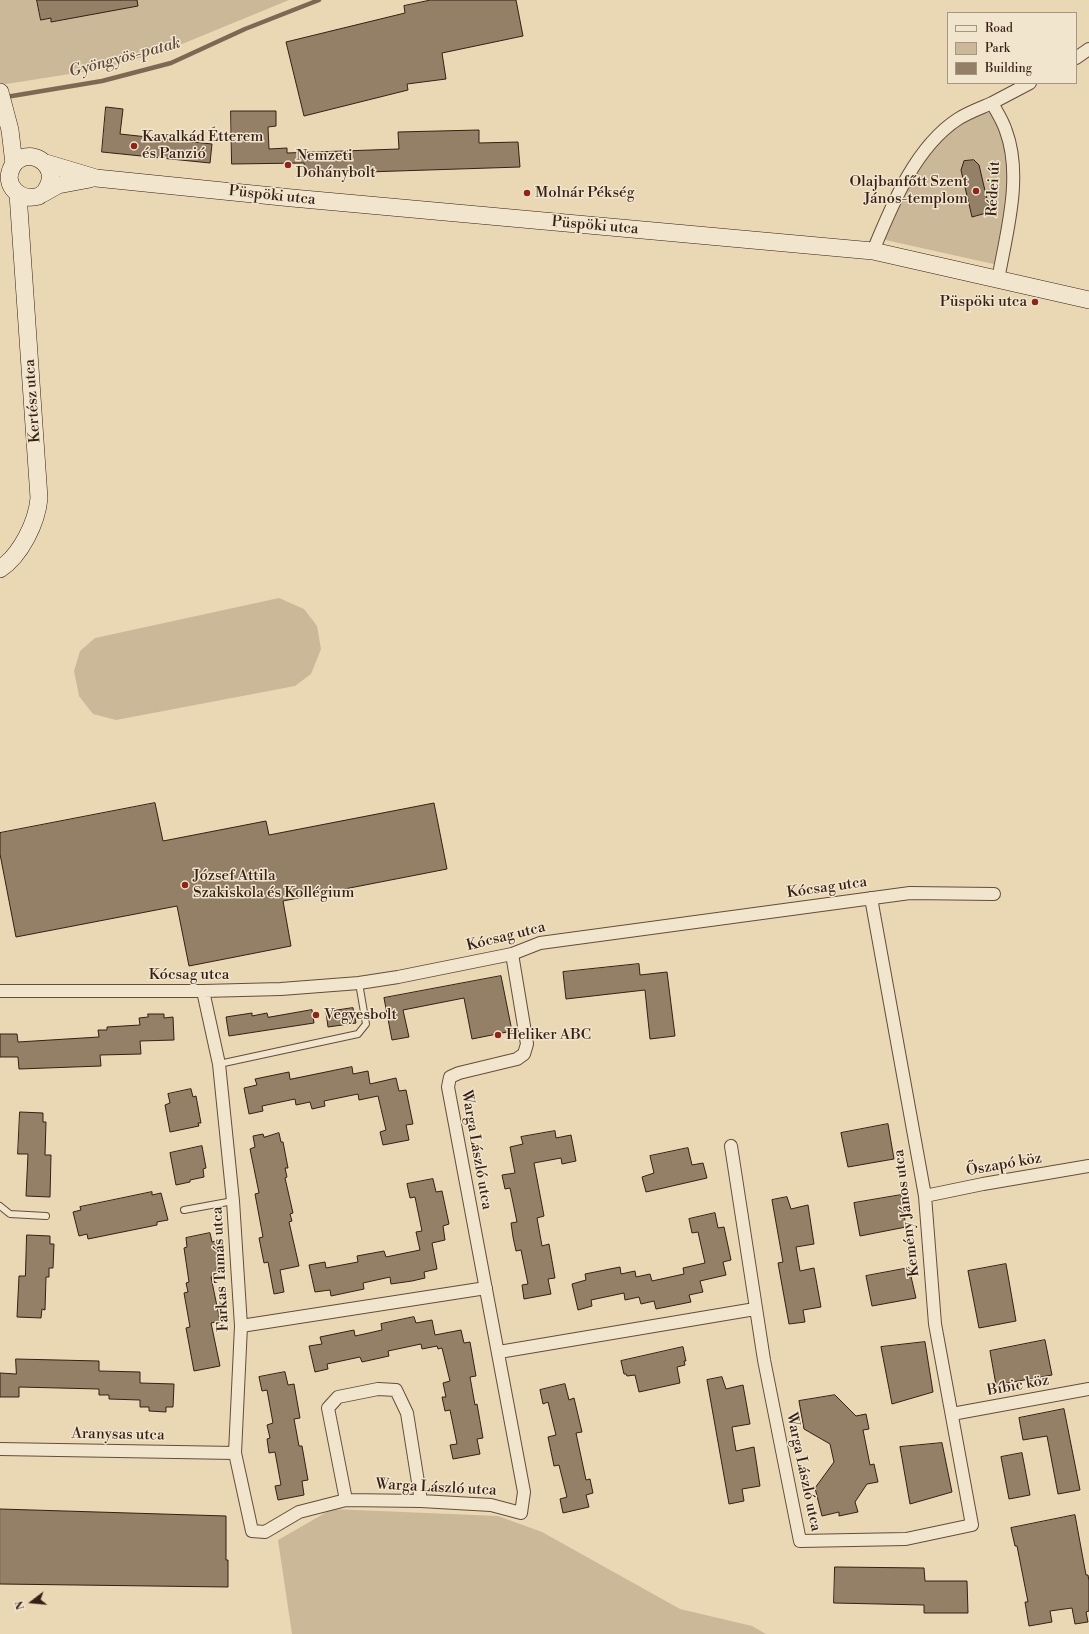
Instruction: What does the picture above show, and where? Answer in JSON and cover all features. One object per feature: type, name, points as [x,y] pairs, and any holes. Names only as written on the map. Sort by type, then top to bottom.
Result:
[{"type":"street","points":[[1077,57],[1089,49]]},
{"type":"street","points":[[873,251],[886,219],[927,146],[959,118],[1028,84]]},
{"type":"street","points":[[0,92],[10,130],[10,188],[23,248]]},
{"type":"street","name":"Rédei út","points":[[992,103],[1006,130],[1011,148],[1013,171],[1012,206],[998,280]]},
{"type":"street","points":[[10,130],[49,168],[51,180],[43,193],[36,200],[30,215],[23,248]]},
{"type":"street","points":[[9,169],[24,157],[41,160],[96,178]]},
{"type":"street","points":[[10,188],[29,198],[58,185],[72,181],[96,178]]},
{"type":"street","name":"Püspöki utca","points":[[96,178],[292,198],[873,251],[1089,300]]},
{"type":"street","name":"Kertész utca","points":[[0,569],[19,550],[29,533],[38,510],[39,498],[23,248]]},
{"type":"street","points":[[0,559],[19,550]]},
{"type":"street","name":"Kócsag utca","points":[[0,991],[203,991],[281,989],[359,983],[512,954],[540,943],[925,892],[994,894]]},
{"type":"street","name":"Kemény János utca","points":[[871,898],[925,1196],[935,1324],[972,1525]]},
{"type":"street","name":"Warga László utca","points":[[266,1532],[299,1512],[346,1500],[421,1501],[491,1505],[521,1513],[524,1492],[499,1352],[448,1087],[450,1077],[459,1073],[517,1059],[524,1054],[527,1044],[512,954]]},
{"type":"street","name":"Farkas Tamás utca","points":[[203,991],[219,1064],[233,1201],[241,1326],[235,1453],[252,1531],[266,1532]]},
{"type":"street","name":"Warga László utca","points":[[731,1146],[755,1309],[800,1541],[906,1539],[972,1525]]},
{"type":"street","name":"Őszapó köz","points":[[925,1196],[983,1184],[1089,1166]]},
{"type":"street","points":[[241,1326],[486,1288]]},
{"type":"street","points":[[499,1352],[755,1309]]},
{"type":"street","points":[[346,1500],[328,1408],[338,1397],[378,1389],[396,1390],[407,1412],[421,1501]]},
{"type":"street","name":"Bíbic köz","points":[[952,1414],[1089,1389]]},
{"type":"street","name":"Aranysas utca","points":[[0,1449],[235,1453]]},
{"type":"lane","points":[[219,1064],[358,1034],[366,1024],[359,983]]},
{"type":"lane","points":[[184,1210],[233,1201]]},
{"type":"lane","points":[[0,1206],[10,1214],[46,1216]]},
{"type":"green space","points":[[0,0],[289,0],[170,49],[101,69],[0,85]]},
{"type":"green space","points":[[991,107],[1003,130],[1011,171],[998,265],[881,239],[929,147],[960,121]]},
{"type":"green space","points":[[279,598],[304,609],[317,626],[321,649],[311,674],[295,686],[116,720],[93,714],[79,696],[74,671],[80,651],[95,638]]},
{"type":"green space","points":[[332,1509],[498,1516],[542,1532],[680,1609],[752,1626],[766,1634],[292,1634],[278,1540]]},
{"type":"building","points":[[37,0],[137,0],[138,6],[51,22],[51,18],[41,20]]},
{"type":"building","points":[[431,0],[516,0],[523,36],[442,53],[446,79],[407,84],[408,90],[304,116],[286,42],[405,13],[404,6]]},
{"type":"building","points":[[106,107],[123,109],[120,134],[212,144],[210,163],[102,152]]},
{"type":"building","points":[[231,111],[276,111],[276,126],[268,127],[269,149],[287,148],[287,153],[399,149],[398,132],[479,130],[479,143],[518,142],[520,167],[305,174],[304,163],[232,164]]},
{"type":"building","name":"Olajbanfőtt Szent János-templom","points":[[974,160],[979,165],[990,212],[972,217],[961,170],[964,161]]},
{"type":"building","name":"József Attila Szakiskola és Kollégium","points":[[155,803],[163,841],[266,821],[269,835],[434,803],[447,869],[283,901],[291,946],[189,966],[177,906],[16,937],[0,854],[0,833]]},
{"type":"building","points":[[639,964],[640,975],[667,972],[675,1036],[650,1039],[645,990],[566,999],[563,972]]},
{"type":"building","points":[[501,976],[512,1031],[472,1039],[464,998],[403,1010],[409,1037],[392,1040],[384,998]]},
{"type":"building","points":[[353,1008],[356,1023],[328,1027],[326,1012]]},
{"type":"building","points":[[312,1010],[314,1023],[229,1036],[226,1017],[252,1013],[252,1016],[267,1013],[268,1017]]},
{"type":"building","points":[[148,1014],[164,1014],[164,1018],[173,1017],[174,1040],[140,1041],[141,1054],[100,1055],[101,1066],[19,1069],[18,1057],[0,1057],[0,1034],[17,1034],[18,1042],[99,1037],[98,1030],[107,1030],[107,1027],[140,1025],[139,1018],[148,1017]]},
{"type":"building","points":[[352,1067],[353,1074],[368,1071],[370,1084],[396,1078],[399,1091],[406,1090],[413,1124],[406,1125],[409,1140],[383,1145],[380,1132],[386,1130],[378,1096],[359,1100],[358,1094],[324,1101],[325,1106],[312,1109],[310,1102],[296,1105],[295,1099],[262,1106],[263,1111],[249,1114],[244,1088],[257,1085],[255,1079],[289,1072],[290,1079]]},
{"type":"building","points":[[191,1089],[193,1097],[196,1096],[201,1123],[198,1123],[199,1126],[170,1132],[165,1105],[170,1103],[168,1094]]},
{"type":"building","points":[[20,1112],[43,1113],[43,1122],[46,1122],[45,1155],[51,1155],[50,1197],[26,1196],[28,1154],[18,1154]]},
{"type":"building","points":[[888,1124],[894,1159],[848,1167],[841,1133]]},
{"type":"building","points":[[555,1131],[556,1138],[571,1135],[576,1161],[562,1164],[561,1158],[534,1163],[544,1216],[537,1218],[542,1246],[549,1244],[555,1278],[548,1279],[551,1294],[524,1299],[522,1285],[528,1284],[521,1250],[516,1251],[511,1223],[517,1222],[510,1188],[505,1189],[502,1175],[515,1173],[510,1147],[523,1144],[521,1137]]},
{"type":"building","points":[[279,1133],[281,1142],[283,1142],[288,1168],[285,1168],[287,1177],[285,1178],[293,1213],[290,1214],[292,1221],[289,1222],[299,1266],[280,1270],[284,1292],[274,1294],[268,1262],[264,1263],[259,1238],[263,1237],[255,1194],[259,1193],[250,1149],[255,1147],[253,1136],[263,1134],[264,1137]]},
{"type":"building","points":[[202,1146],[206,1168],[203,1169],[204,1177],[176,1185],[170,1153]]},
{"type":"building","points":[[688,1148],[692,1165],[703,1163],[707,1178],[646,1192],[642,1177],[654,1173],[650,1156]]},
{"type":"building","points":[[433,1179],[436,1192],[442,1191],[449,1224],[443,1226],[445,1240],[432,1243],[437,1269],[424,1272],[425,1278],[412,1281],[391,1284],[390,1277],[363,1283],[364,1289],[331,1296],[330,1290],[315,1292],[309,1265],[325,1262],[326,1268],[358,1262],[357,1256],[384,1251],[386,1257],[420,1250],[416,1232],[422,1231],[415,1197],[410,1198],[407,1184]]},
{"type":"building","points":[[152,1192],[152,1195],[161,1193],[168,1220],[157,1222],[157,1225],[88,1239],[87,1234],[79,1236],[73,1212],[81,1210],[80,1207]]},
{"type":"building","points":[[901,1195],[906,1227],[860,1236],[854,1203]]},
{"type":"building","points":[[787,1197],[791,1209],[808,1205],[814,1244],[796,1247],[800,1271],[814,1268],[821,1307],[803,1310],[805,1322],[789,1324],[778,1263],[783,1262],[772,1200]]},
{"type":"building","points":[[715,1213],[718,1228],[724,1227],[731,1260],[723,1262],[726,1275],[700,1281],[703,1292],[689,1295],[691,1302],[656,1309],[654,1301],[641,1304],[639,1297],[625,1300],[624,1293],[591,1300],[592,1306],[578,1310],[572,1284],[586,1280],[585,1274],[620,1267],[621,1274],[635,1271],[636,1277],[650,1274],[652,1281],[684,1274],[683,1268],[705,1263],[698,1232],[692,1233],[689,1219]]},
{"type":"building","points":[[210,1233],[212,1242],[216,1241],[221,1267],[216,1268],[218,1276],[211,1277],[220,1321],[211,1323],[220,1366],[194,1371],[186,1328],[190,1327],[184,1293],[188,1292],[186,1283],[189,1282],[184,1248],[187,1247],[186,1238]]},
{"type":"building","points":[[27,1235],[50,1236],[50,1244],[54,1244],[53,1268],[49,1268],[49,1277],[46,1277],[45,1310],[42,1309],[41,1318],[17,1317],[19,1276],[25,1276]]},
{"type":"building","points":[[1006,1264],[1016,1321],[979,1328],[968,1271]]},
{"type":"building","points":[[909,1268],[916,1298],[872,1306],[866,1276]]},
{"type":"building","points":[[414,1317],[416,1323],[432,1320],[435,1335],[461,1330],[464,1343],[470,1342],[476,1376],[470,1377],[475,1405],[477,1404],[483,1438],[477,1439],[480,1454],[453,1459],[450,1445],[457,1444],[450,1410],[445,1411],[442,1397],[446,1397],[443,1383],[450,1381],[442,1348],[438,1349],[437,1346],[422,1349],[421,1344],[388,1351],[389,1356],[362,1362],[360,1357],[327,1364],[328,1369],[315,1372],[309,1346],[322,1344],[320,1337],[354,1330],[355,1336],[382,1330],[381,1324]]},
{"type":"building","points":[[1045,1340],[1052,1375],[996,1385],[990,1351]]},
{"type":"building","points":[[925,1342],[933,1392],[892,1404],[881,1347]]},
{"type":"building","points":[[683,1347],[686,1361],[684,1361],[685,1365],[677,1367],[680,1383],[639,1392],[635,1375],[627,1376],[624,1374],[621,1361]]},
{"type":"building","points":[[16,1359],[99,1361],[99,1371],[140,1372],[140,1383],[174,1384],[173,1407],[166,1407],[166,1412],[149,1411],[149,1407],[140,1407],[140,1400],[109,1399],[109,1395],[99,1395],[99,1389],[19,1387],[19,1397],[0,1397],[0,1373],[16,1374]]},
{"type":"building","points":[[285,1372],[288,1385],[294,1384],[300,1418],[294,1419],[299,1446],[302,1446],[308,1480],[302,1481],[304,1495],[278,1500],[275,1486],[281,1485],[275,1452],[269,1453],[267,1439],[270,1438],[267,1425],[273,1423],[267,1390],[262,1391],[259,1377]]},
{"type":"building","points":[[722,1377],[726,1389],[743,1385],[750,1424],[732,1427],[736,1451],[754,1447],[760,1486],[742,1489],[744,1501],[729,1504],[707,1380]]},
{"type":"building","points":[[565,1384],[569,1400],[574,1398],[582,1432],[576,1433],[586,1480],[590,1479],[593,1493],[586,1495],[589,1507],[563,1513],[560,1499],[567,1497],[559,1465],[554,1466],[548,1437],[556,1435],[548,1402],[543,1404],[540,1390]]},
{"type":"building","points":[[835,1395],[856,1416],[866,1414],[869,1429],[863,1430],[870,1465],[874,1464],[878,1482],[867,1484],[855,1502],[858,1512],[839,1516],[839,1512],[822,1516],[815,1488],[834,1462],[830,1444],[804,1429],[799,1401]]},
{"type":"building","points":[[1064,1409],[1080,1490],[1058,1494],[1047,1436],[1023,1440],[1019,1418]]},
{"type":"building","points":[[942,1443],[952,1492],[910,1504],[900,1447]]},
{"type":"building","points":[[1022,1453],[1030,1495],[1009,1499],[1001,1457]]},
{"type":"building","points":[[0,1509],[226,1516],[226,1560],[228,1560],[228,1587],[0,1584]]},
{"type":"building","points":[[1075,1515],[1086,1575],[1088,1575],[1089,1581],[1089,1611],[1086,1612],[1088,1622],[1075,1624],[1072,1608],[1050,1611],[1052,1622],[1029,1626],[1025,1602],[1028,1602],[1017,1546],[1015,1546],[1011,1528]]},
{"type":"building","points":[[835,1567],[924,1568],[925,1581],[967,1581],[968,1613],[924,1613],[924,1605],[834,1603]]},
{"type":"waterway","name":"Gyöngyös-patak","points":[[6,97],[102,81],[171,63],[245,29],[319,0]]},
{"type":"place","name":"Kavalkád Étterem és Panzió","points":[[134,146]]},
{"type":"place","name":"Nemzeti Dohánybolt","points":[[288,165]]},
{"type":"place","name":"Olajbanfőtt Szent János-templom","points":[[976,191]]},
{"type":"place","name":"Molnár Pékség","points":[[527,193]]},
{"type":"place","name":"Püspöki utca","points":[[1035,302]]},
{"type":"place","name":"József Attila Szakiskola és Kollégium","points":[[185,885]]},
{"type":"place","name":"Vegyesbolt","points":[[316,1015]]},
{"type":"place","name":"Heliker ABC","points":[[498,1035]]}]
